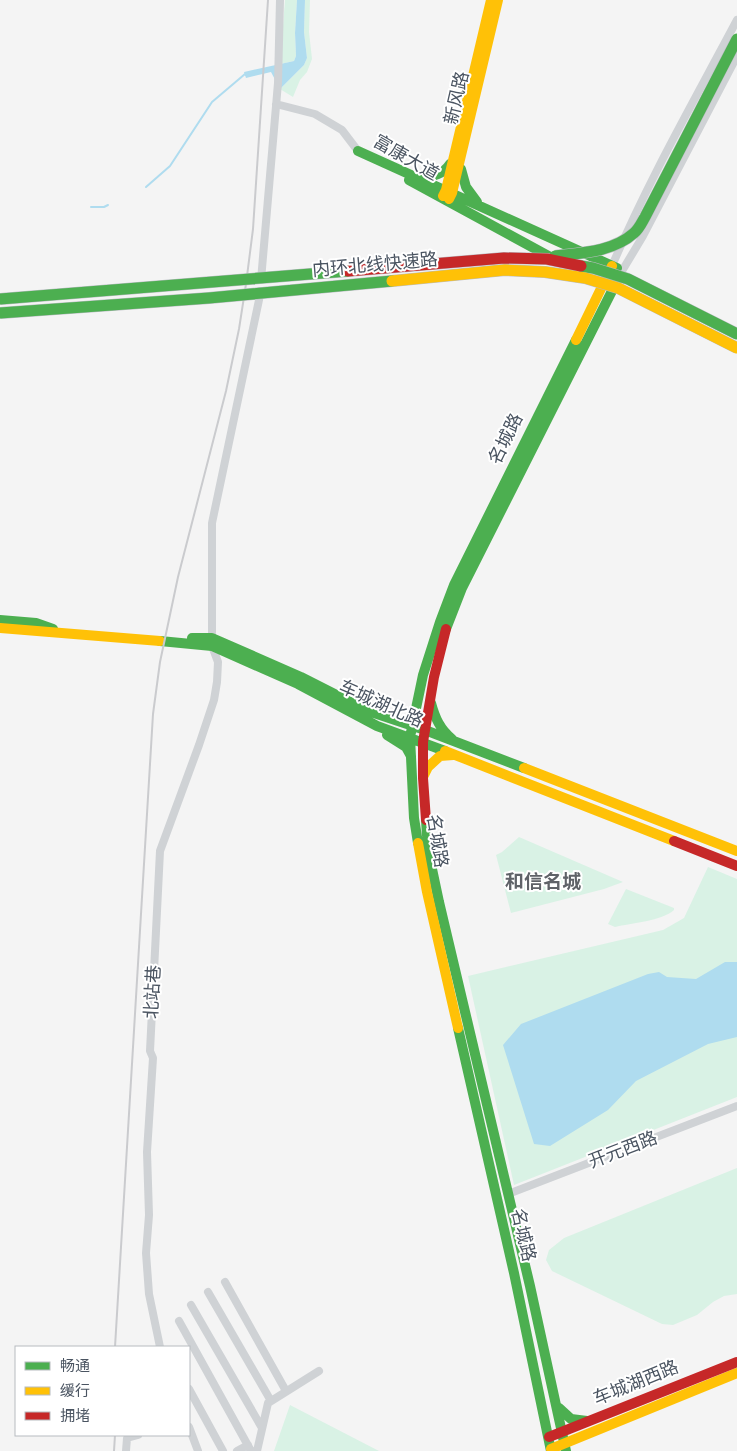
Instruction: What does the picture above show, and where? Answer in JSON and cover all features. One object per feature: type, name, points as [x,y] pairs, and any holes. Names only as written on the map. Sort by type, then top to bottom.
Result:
[{"type":"main road","name":"新风路","points":[[457,160],[490,0]]},
{"type":"main road","name":"新风路","points":[[447,196],[498,0]]},
{"type":"main road","points":[[524,258],[571,254],[607,248],[621,242],[635,232],[645,217],[737,39]]},
{"type":"main road","name":"富康大道","points":[[358,151],[447,196],[481,206],[617,268],[669,295]]},
{"type":"main road","name":"富康大道","points":[[358,151],[418,178],[608,287],[660,313]]},
{"type":"main road","points":[[418,178],[440,175],[457,160]]},
{"type":"main road","points":[[457,160],[468,192],[481,206]]},
{"type":"main road","name":"内环北线快速路","points":[[0,299],[494,259],[547,259],[594,268],[628,278],[737,334]]},
{"type":"main road","name":"名城路","points":[[566,1444],[430,859],[423,778],[424,736],[434,677],[447,627],[462,588],[617,268]]},
{"type":"main road","name":"内环北线快速路","points":[[0,314],[210,298],[505,270],[546,272],[585,278],[618,288],[737,348]]},
{"type":"main road","name":"名城路","points":[[550,1446],[514,1273],[427,892],[414,818],[411,732],[423,675],[454,585],[608,287]]},
{"type":"main road","name":"车城湖北路","points":[[0,620],[36,622],[56,629],[190,638],[212,642],[300,677],[368,710],[392,719],[411,732]]},
{"type":"main road","name":"车城湖北路","points":[[0,628],[190,643],[212,642],[298,684],[377,726],[459,744],[737,851]]},
{"type":"main road","points":[[298,684],[301,690],[397,740],[406,747],[411,756]]},
{"type":"main road","points":[[430,700],[436,720],[445,734],[459,744]]},
{"type":"main road","points":[[392,719],[403,717],[412,711],[417,701]]},
{"type":"main road","name":"车城湖北路","points":[[424,736],[456,755],[737,866]]},
{"type":"main road","points":[[423,778],[428,767],[440,756],[456,755]]},
{"type":"main road","name":"车城湖西路","points":[[566,1444],[590,1421],[737,1362]]},
{"type":"main road","name":"车城湖西路","points":[[550,1446],[566,1444],[737,1373]]},
{"type":"main road","points":[[556,1404],[565,1416],[575,1421],[590,1421]]},
{"type":"street","name":"北站巷","points":[[160,1346],[149,1294],[146,1253],[149,1215],[147,1152],[153,1058],[150,1051],[160,851],[199,745],[218,682],[218,662],[212,642],[212,523],[259,300],[276,104],[280,0]]},
{"type":"street","points":[[617,268],[628,229],[682,121],[737,20]]},
{"type":"street","points":[[617,268],[643,236],[737,56]]},
{"type":"street","points":[[276,104],[315,114],[322,118],[342,130],[358,151]]},
{"type":"street","name":"开元西路","points":[[508,1194],[737,1106]]},
{"type":"street","points":[[225,1282],[286,1391]]},
{"type":"street","points":[[208,1292],[271,1401]]},
{"type":"street","points":[[191,1305],[262,1428]]},
{"type":"street","points":[[179,1321],[249,1448],[237,1451]]},
{"type":"street","points":[[257,1451],[268,1402],[319,1370]]},
{"type":"street","points":[[190,1391],[223,1451]]},
{"type":"street","points":[[190,1430],[198,1451]]},
{"type":"street","points":[[126,1451],[127,1438],[134,1436]]},
{"type":"green space","points":[[285,0],[297,0],[296,56],[294,61],[280,64]]},
{"type":"green space","points":[[305,0],[310,0],[309,32],[312,59],[293,97],[280,89],[304,65],[307,58],[304,32]]},
{"type":"green space","points":[[519,837],[623,882],[604,889],[511,913],[496,855]]},
{"type":"green space","points":[[708,867],[737,879],[737,1097],[514,1185],[468,976],[663,930],[684,918]]},
{"type":"green space","points":[[626,889],[674,908],[674,910],[662,917],[646,921],[615,927],[608,924]]},
{"type":"green space","points":[[737,1168],[737,1294],[724,1296],[697,1315],[673,1325],[662,1324],[552,1271],[546,1260],[549,1250],[564,1238]]},
{"type":"green space","points":[[290,1405],[379,1451],[274,1451]]},
{"type":"water","points":[[297,0],[305,0],[304,32],[307,58],[304,65],[280,89],[271,72],[246,78],[244,72],[294,61],[296,56]]},
{"type":"water","points":[[725,962],[737,962],[737,1037],[708,1044],[636,1081],[608,1110],[550,1146],[534,1144],[503,1045],[521,1024],[648,974],[659,972],[667,977],[696,979]]},
{"type":"waterway","points":[[146,187],[170,166],[212,102],[246,75]]},
{"type":"waterway","points":[[91,207],[104,207],[108,205]]},
{"type":"railway","points":[[115,1346],[153,714],[160,662],[178,577],[226,391],[239,329],[253,229],[268,0]]},
{"type":"railway","points":[[114,1451],[115,1436]]},
{"type":"traffic: fast","points":[[555,256],[607,248],[626,239],[637,230],[737,39]]},
{"type":"traffic: fast","points":[[358,151],[617,268]]},
{"type":"traffic: fast","points":[[418,178],[440,173],[450,164]]},
{"type":"traffic: fast","points":[[461,169],[466,187],[477,202]]},
{"type":"traffic: fast","points":[[409,180],[552,258]]},
{"type":"traffic: fast","points":[[581,266],[628,279],[737,334]]},
{"type":"traffic: fast","points":[[0,299],[348,271]]},
{"type":"traffic: fast","points":[[0,313],[209,298],[392,281]]},
{"type":"traffic: fast","points":[[446,629],[462,588],[616,283]]},
{"type":"traffic: fast","points":[[418,843],[414,818],[410,737],[423,675],[454,585],[576,340]]},
{"type":"traffic: fast","points":[[0,620],[36,623],[53,629]]},
{"type":"traffic: fast","points":[[192,638],[212,638],[301,677],[368,711],[425,730],[524,768]]},
{"type":"traffic: fast","points":[[160,641],[212,646],[298,684],[377,726],[445,751]]},
{"type":"traffic: fast","points":[[431,703],[438,723],[452,739]]},
{"type":"traffic: fast","points":[[387,735],[406,747],[411,756]]},
{"type":"traffic: fast","points":[[426,820],[428,850],[439,902],[530,1286],[566,1451]]},
{"type":"traffic: fast","points":[[458,1028],[514,1273],[551,1451]]},
{"type":"traffic: fast","points":[[559,1408],[571,1419],[587,1421]]},
{"type":"traffic: slow","points":[[443,196],[491,0]]},
{"type":"traffic: slow","points":[[449,199],[498,0]]},
{"type":"traffic: slow","points":[[576,340],[612,266]]},
{"type":"traffic: slow","points":[[392,281],[505,270],[545,272],[585,278],[618,288],[737,348]]},
{"type":"traffic: slow","points":[[0,628],[160,641]]},
{"type":"traffic: slow","points":[[445,751],[674,841]]},
{"type":"traffic: slow","points":[[423,777],[428,767],[440,756],[453,755]]},
{"type":"traffic: slow","points":[[524,768],[737,851]]},
{"type":"traffic: slow","points":[[418,843],[427,892],[458,1028]]},
{"type":"traffic: slow","points":[[551,1449],[737,1373]]},
{"type":"traffic: jam","points":[[348,271],[504,258],[547,259],[581,266]]},
{"type":"traffic: jam","points":[[426,820],[423,742],[434,677],[446,629]]},
{"type":"traffic: jam","points":[[674,841],[737,866]]},
{"type":"traffic: jam","points":[[549,1437],[737,1362]]},
{"type":"district","name":"和信名城","points":[[543,882]]}]
